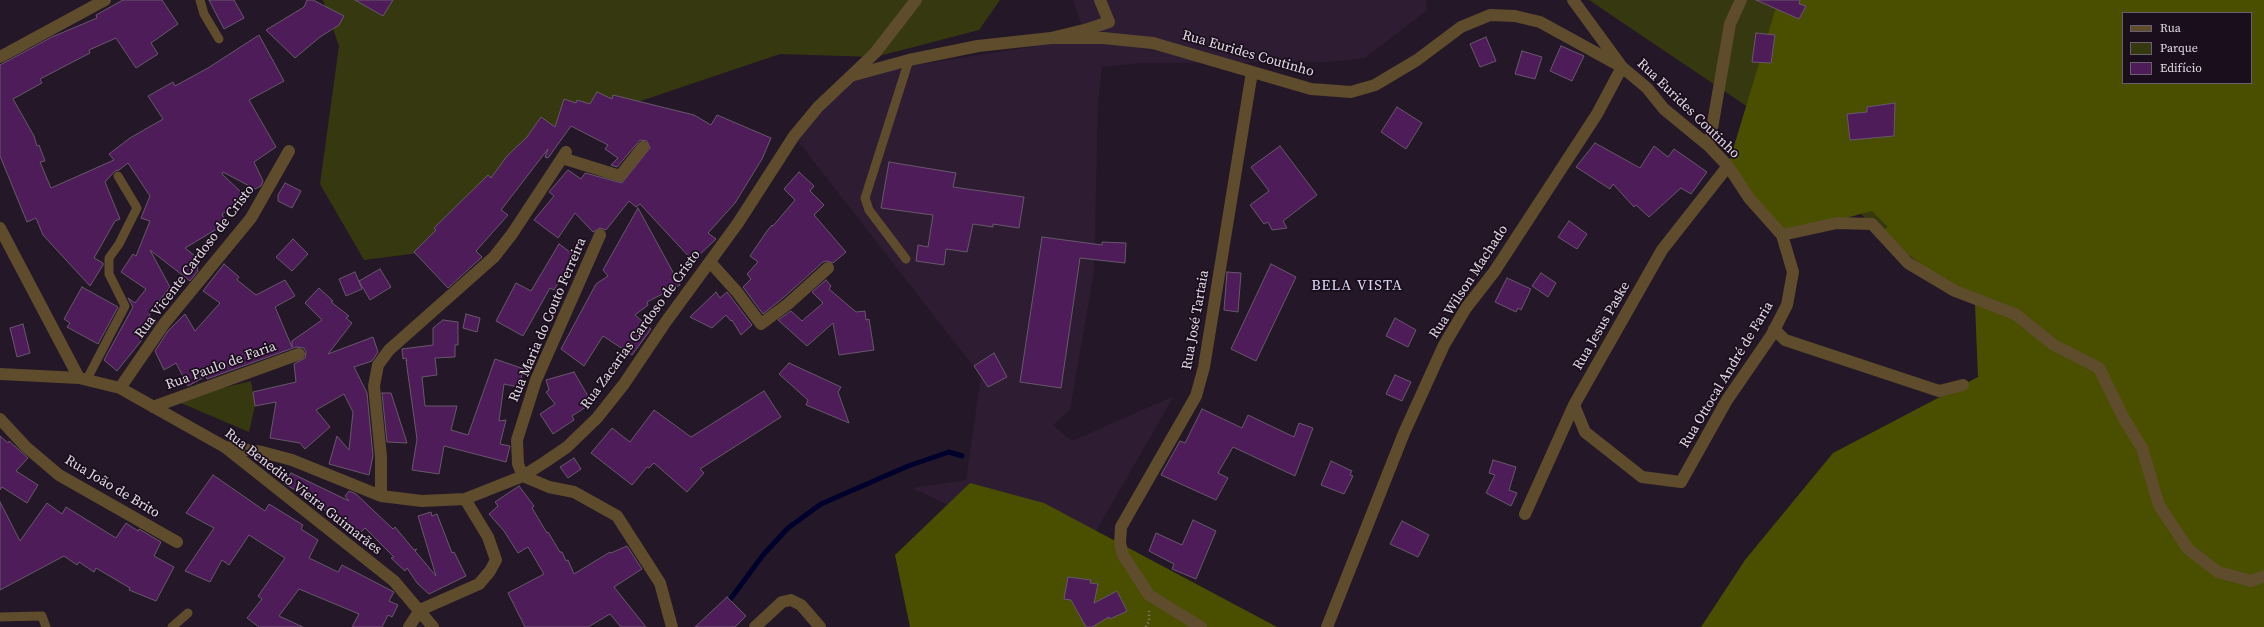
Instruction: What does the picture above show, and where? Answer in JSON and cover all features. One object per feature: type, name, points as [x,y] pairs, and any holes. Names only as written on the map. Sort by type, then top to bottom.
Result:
[{"type":"street","points":[[0,57],[105,0]]},
{"type":"street","name":"Rua Zacarias Cardoso de Cristo","points":[[225,447],[262,452],[292,460],[381,496],[422,501],[465,499],[523,476],[567,447],[597,418],[624,384],[665,323],[738,223],[794,136],[818,107],[875,53],[916,0]]},
{"type":"street","points":[[853,75],[909,60],[978,46],[1051,38],[1109,22],[1100,0]]},
{"type":"street","points":[[1573,0],[1622,67]]},
{"type":"street","points":[[1709,146],[1730,24],[1741,0]]},
{"type":"street","name":"Rua Eurides Coutinho","points":[[1051,38],[1103,38],[1153,43],[1311,89],[1351,92],[1375,86],[1416,60],[1461,27],[1490,15],[1515,16],[1540,22],[1622,67],[1647,88],[1664,109],[1709,146],[1728,166],[1749,198],[1782,235]]},
{"type":"street","name":"Rua Wilson Machado","points":[[1327,627],[1404,433],[1444,346],[1466,308],[1494,272],[1596,114],[1622,67]]},
{"type":"street","name":"Rua José Tartaia","points":[[1201,627],[1149,595],[1123,555],[1120,543],[1121,527],[1196,396],[1205,360],[1252,72]]},
{"type":"street","points":[[381,496],[381,457],[374,386],[378,365],[389,350],[494,257],[512,234],[564,155],[620,176],[643,147]]},
{"type":"street","name":"Rua Vicente Cardoso de Cristo","points":[[120,388],[164,324],[251,218],[290,151]]},
{"type":"street","name":"Rua Jesus Paske","points":[[1525,514],[1574,405],[1662,250],[1728,166]]},
{"type":"street","points":[[1782,235],[1837,223],[1872,224],[1908,263],[1955,291],[2015,314],[2054,345],[2099,368],[2123,417],[2142,448],[2160,505],[2188,549],[2218,572],[2251,581],[2264,576]]},
{"type":"street","points":[[0,228],[83,378]]},
{"type":"street","name":"Rua Maria do Couto Ferreira","points":[[523,476],[518,464],[517,440],[523,419],[536,380],[600,234]]},
{"type":"street","name":"Rua Ottocal André de Faria","points":[[1574,405],[1585,432],[1642,476],[1681,482],[1727,400],[1774,329],[1787,305],[1793,272],[1782,235]]},
{"type":"street","points":[[710,262],[737,292],[762,324],[788,304],[828,268]]},
{"type":"street","points":[[1774,329],[1785,340],[1854,361],[1939,390],[1963,385]]},
{"type":"street","name":"Rua Paulo de Faria","points":[[153,407],[299,354]]},
{"type":"street","name":"Rua Benedito Vieira Guimarães","points":[[0,374],[83,378],[120,388],[225,447],[394,581],[433,627]]},
{"type":"street","name":"Rua João de Brito","points":[[0,419],[26,447],[59,475],[177,542]]},
{"type":"street","points":[[523,476],[549,486],[574,492],[617,516],[660,583],[672,627]]},
{"type":"street","points":[[409,627],[420,610],[478,584],[490,571],[496,560],[488,537],[465,499]]},
{"type":"street","points":[[755,627],[782,602],[791,600],[801,606],[820,627]]},
{"type":"lane","points":[[200,0],[204,14],[219,39]]},
{"type":"lane","points":[[906,259],[869,210],[865,204],[865,198],[909,60]]},
{"type":"lane","points":[[83,378],[125,306],[109,274],[109,258],[119,244],[137,208],[118,176]]},
{"type":"lane","points":[[172,627],[188,613]]},
{"type":"lane","points":[[0,617],[42,616],[46,627]]},
{"type":"shaded area","points":[[1073,0],[1426,0],[1427,10],[1365,58],[1329,62],[1140,63],[1102,67],[1098,103],[1094,271],[1070,410],[1053,425],[1072,441],[1174,396],[1084,552],[1018,538],[912,488],[966,480],[981,376],[794,136],[853,75],[1086,38]]},
{"type":"shaded area","points":[[1775,0],[2264,0],[2264,627],[1701,627],[1745,560],[1833,453],[1978,377],[1975,304],[1880,234],[1887,226],[1872,211],[1782,235],[1728,166],[1777,4]]},
{"type":"shaded area","points":[[970,483],[1044,503],[1277,627],[910,627],[895,555]]},
{"type":"green space","points":[[323,0],[1000,0],[979,30],[875,57],[780,54],[563,127],[419,253],[364,260],[320,184],[339,46]]},
{"type":"green space","points":[[1589,0],[1935,0],[1940,157],[1880,234],[1782,130]]},
{"type":"green space","points":[[251,381],[255,406],[249,432],[181,403],[195,395]]},
{"type":"building","points":[[123,0],[162,0],[178,24],[151,43],[158,54],[136,68],[116,38],[89,50],[90,53],[40,79],[42,83],[13,99],[34,136],[37,146],[39,145],[45,161],[40,162],[51,188],[114,160],[109,154],[130,138],[163,119],[148,96],[173,82],[175,86],[208,68],[259,35],[284,81],[249,100],[276,147],[254,162],[263,181],[261,186],[255,189],[223,172],[222,174],[244,195],[242,196],[245,200],[222,214],[226,222],[220,227],[185,248],[195,256],[198,271],[190,281],[150,250],[170,287],[149,315],[157,321],[117,371],[104,360],[133,307],[128,298],[135,303],[146,289],[121,272],[133,254],[136,256],[150,221],[141,218],[150,196],[128,163],[119,170],[115,171],[105,182],[120,219],[115,221],[94,258],[103,263],[103,265],[90,286],[43,235],[36,218],[27,222],[0,156],[0,65],[52,37],[97,18],[96,15]]},
{"type":"building","points":[[209,0],[234,0],[244,18],[224,29]]},
{"type":"building","points":[[307,0],[313,0],[344,16],[339,25],[320,37],[295,58],[266,30],[304,7]]},
{"type":"building","points":[[355,0],[393,0],[383,16]]},
{"type":"building","points":[[1756,0],[1800,0],[1799,4],[1806,6],[1799,19]]},
{"type":"building","points":[[1756,33],[1775,35],[1771,63],[1752,62]]},
{"type":"building","points":[[1486,37],[1496,61],[1480,67],[1470,44]]},
{"type":"building","points":[[1561,46],[1584,56],[1572,81],[1550,71]]},
{"type":"building","points":[[1522,51],[1542,57],[1535,79],[1515,74]]},
{"type":"building","points":[[597,92],[612,99],[613,95],[694,115],[711,125],[717,115],[771,138],[762,159],[735,203],[708,233],[716,239],[693,261],[640,204],[636,207],[629,201],[606,230],[600,228],[593,232],[575,213],[558,238],[534,220],[554,196],[549,192],[568,170],[581,179],[585,173],[622,183],[650,148],[647,141],[640,140],[617,167],[611,165],[618,158],[605,149],[608,145],[571,126],[548,158],[545,157],[548,149],[501,210],[508,215],[476,251],[482,257],[448,288],[414,252],[436,230],[434,228],[488,175],[491,178],[507,156],[527,137],[541,117],[555,127],[564,99],[576,103],[577,100],[590,104]]},
{"type":"building","points":[[1895,103],[1894,136],[1850,140],[1847,114],[1867,112],[1867,107]]},
{"type":"building","points":[[1397,107],[1422,123],[1406,149],[1381,132]]},
{"type":"building","points":[[1595,143],[1640,168],[1654,146],[1668,157],[1674,149],[1707,172],[1691,194],[1681,188],[1649,217],[1636,205],[1634,207],[1613,184],[1610,189],[1576,167]]},
{"type":"building","points":[[1280,146],[1317,195],[1283,221],[1287,228],[1272,230],[1268,222],[1264,224],[1250,205],[1269,191],[1251,167]]},
{"type":"building","points":[[889,162],[956,173],[953,187],[1024,197],[1019,228],[993,224],[993,227],[973,224],[967,252],[946,249],[944,265],[916,261],[918,245],[928,247],[933,215],[881,208]]},
{"type":"building","points":[[799,172],[814,186],[810,191],[824,205],[814,215],[846,252],[833,263],[827,261],[823,262],[763,314],[743,287],[751,279],[747,274],[758,262],[750,256],[767,231],[795,200],[784,189]]},
{"type":"building","points":[[285,183],[301,191],[292,208],[278,201],[278,195]]},
{"type":"building","points":[[638,208],[680,285],[647,302],[648,305],[635,315],[651,329],[632,355],[603,336],[584,366],[561,349],[596,284],[608,276],[603,270]]},
{"type":"building","points":[[1569,221],[1587,234],[1577,249],[1558,237]]},
{"type":"building","points":[[1042,237],[1102,245],[1102,242],[1126,243],[1125,263],[1080,258],[1061,388],[1020,382]]},
{"type":"building","points":[[293,239],[308,254],[292,271],[276,257]]},
{"type":"building","points":[[559,244],[574,255],[554,290],[550,288],[523,336],[496,321],[516,283],[531,291]]},
{"type":"building","points":[[224,264],[239,277],[237,280],[256,295],[285,280],[295,296],[275,307],[292,347],[292,341],[322,320],[305,303],[319,288],[333,301],[331,302],[349,316],[346,318],[352,323],[328,354],[373,337],[378,352],[372,361],[354,367],[367,393],[373,456],[369,475],[329,464],[337,436],[349,450],[353,412],[344,394],[316,410],[330,427],[305,449],[300,443],[270,438],[276,402],[255,406],[253,392],[296,382],[294,364],[305,358],[306,352],[304,348],[296,347],[207,379],[206,376],[188,386],[176,363],[164,370],[155,351],[168,331],[185,314],[195,331],[220,303],[203,291]]},
{"type":"building","points":[[1271,264],[1296,277],[1256,361],[1231,349]]},
{"type":"building","points":[[380,269],[391,287],[370,300],[359,281]]},
{"type":"building","points":[[355,272],[362,289],[346,296],[339,279]]},
{"type":"building","points":[[1227,272],[1241,273],[1238,312],[1224,310]]},
{"type":"building","points":[[1541,273],[1556,283],[1548,297],[1532,286]]},
{"type":"building","points":[[1507,278],[1531,289],[1521,310],[1518,308],[1516,312],[1495,302]]},
{"type":"building","points":[[826,280],[831,286],[829,289],[856,312],[865,311],[866,320],[869,319],[874,350],[839,355],[833,323],[807,346],[778,320],[791,311],[802,321],[823,303],[812,292]]},
{"type":"building","points":[[82,287],[118,307],[98,344],[67,327],[70,323],[64,319]]},
{"type":"building","points":[[716,292],[720,298],[727,292],[752,325],[741,335],[732,320],[731,321],[726,315],[712,328],[690,317]]},
{"type":"building","points":[[466,314],[480,318],[477,332],[463,328]]},
{"type":"building","points":[[1395,318],[1416,330],[1408,347],[1386,336]]},
{"type":"building","points":[[443,320],[458,322],[458,345],[455,345],[455,357],[435,358],[437,375],[422,377],[425,406],[457,406],[451,430],[468,435],[495,359],[524,369],[518,387],[504,384],[499,421],[506,420],[500,444],[510,446],[506,462],[444,446],[439,474],[412,470],[417,439],[406,360],[407,361],[406,358],[403,359],[402,349],[433,345],[433,328]]},
{"type":"building","points":[[23,324],[30,353],[17,357],[10,328]]},
{"type":"building","points":[[994,353],[1007,377],[988,387],[974,366]]},
{"type":"building","points":[[789,363],[841,387],[838,392],[849,423],[806,405],[808,400],[779,374]]},
{"type":"building","points":[[574,372],[592,403],[572,416],[574,420],[553,434],[540,414],[555,404],[546,392],[549,390],[546,380]]},
{"type":"building","points":[[1395,375],[1411,382],[1402,401],[1386,394]]},
{"type":"building","points":[[764,391],[781,417],[700,469],[704,473],[687,492],[654,463],[649,468],[647,467],[632,485],[591,453],[612,428],[630,442],[654,410],[691,437]]},
{"type":"building","points":[[382,393],[391,393],[407,443],[387,442]]},
{"type":"building","points":[[1202,409],[1242,428],[1248,415],[1294,437],[1299,423],[1313,428],[1295,476],[1233,447],[1218,473],[1228,478],[1216,500],[1161,475],[1180,441],[1185,443]]},
{"type":"building","points":[[0,436],[8,443],[9,441],[28,458],[16,471],[38,485],[27,503],[2,487],[0,490]]},
{"type":"building","points":[[574,458],[581,469],[568,478],[560,467]]},
{"type":"building","points":[[1493,460],[1516,467],[1509,490],[1517,493],[1511,506],[1486,493],[1495,475],[1489,473]]},
{"type":"building","points":[[1331,461],[1352,471],[1350,475],[1353,476],[1344,494],[1321,485]]},
{"type":"building","points":[[291,473],[349,501],[345,496],[349,491],[356,494],[393,529],[395,527],[414,550],[417,549],[415,551],[436,576],[418,516],[431,512],[432,516],[437,514],[452,553],[454,552],[466,576],[429,594],[417,583],[407,568],[405,571],[391,558],[394,557],[365,528],[360,533],[349,522],[342,524],[316,503],[317,501],[284,484]]},
{"type":"building","points":[[213,475],[265,511],[269,504],[303,525],[301,529],[318,540],[309,558],[338,572],[342,565],[394,592],[389,601],[398,605],[392,617],[388,615],[382,627],[352,627],[359,614],[299,589],[279,616],[303,627],[259,627],[247,618],[262,599],[258,596],[285,558],[249,535],[229,565],[222,560],[210,582],[185,571],[214,528],[186,513]]},
{"type":"building","points":[[519,486],[534,506],[532,508],[547,533],[548,532],[560,552],[562,552],[566,561],[568,560],[574,574],[610,552],[611,553],[627,546],[642,569],[614,587],[646,627],[621,627],[610,614],[588,627],[525,627],[508,593],[544,574],[528,547],[518,553],[504,531],[489,514],[498,506],[495,502]]},
{"type":"building","points":[[0,502],[20,541],[47,503],[62,514],[66,507],[116,538],[126,523],[138,531],[139,529],[161,542],[154,556],[174,567],[156,601],[129,590],[130,588],[96,568],[94,572],[79,562],[77,565],[64,556],[0,590]]},
{"type":"building","points":[[1193,520],[1216,531],[1196,579],[1172,569],[1174,564],[1149,551],[1156,533],[1182,545]]},
{"type":"building","points":[[1402,521],[1429,535],[1418,557],[1390,544]]},
{"type":"building","points":[[1068,577],[1091,580],[1090,583],[1098,584],[1094,603],[1117,591],[1127,611],[1110,619],[1109,617],[1092,627],[1086,627],[1071,600],[1064,599]]},
{"type":"building","points":[[727,597],[746,616],[735,627],[695,627]]},
{"type":"waterway","points":[[726,605],[763,555],[788,528],[821,504],[908,466],[949,452],[962,456]]},
{"type":"district","name":"BELA VISTA","points":[[1357,286]]}]
